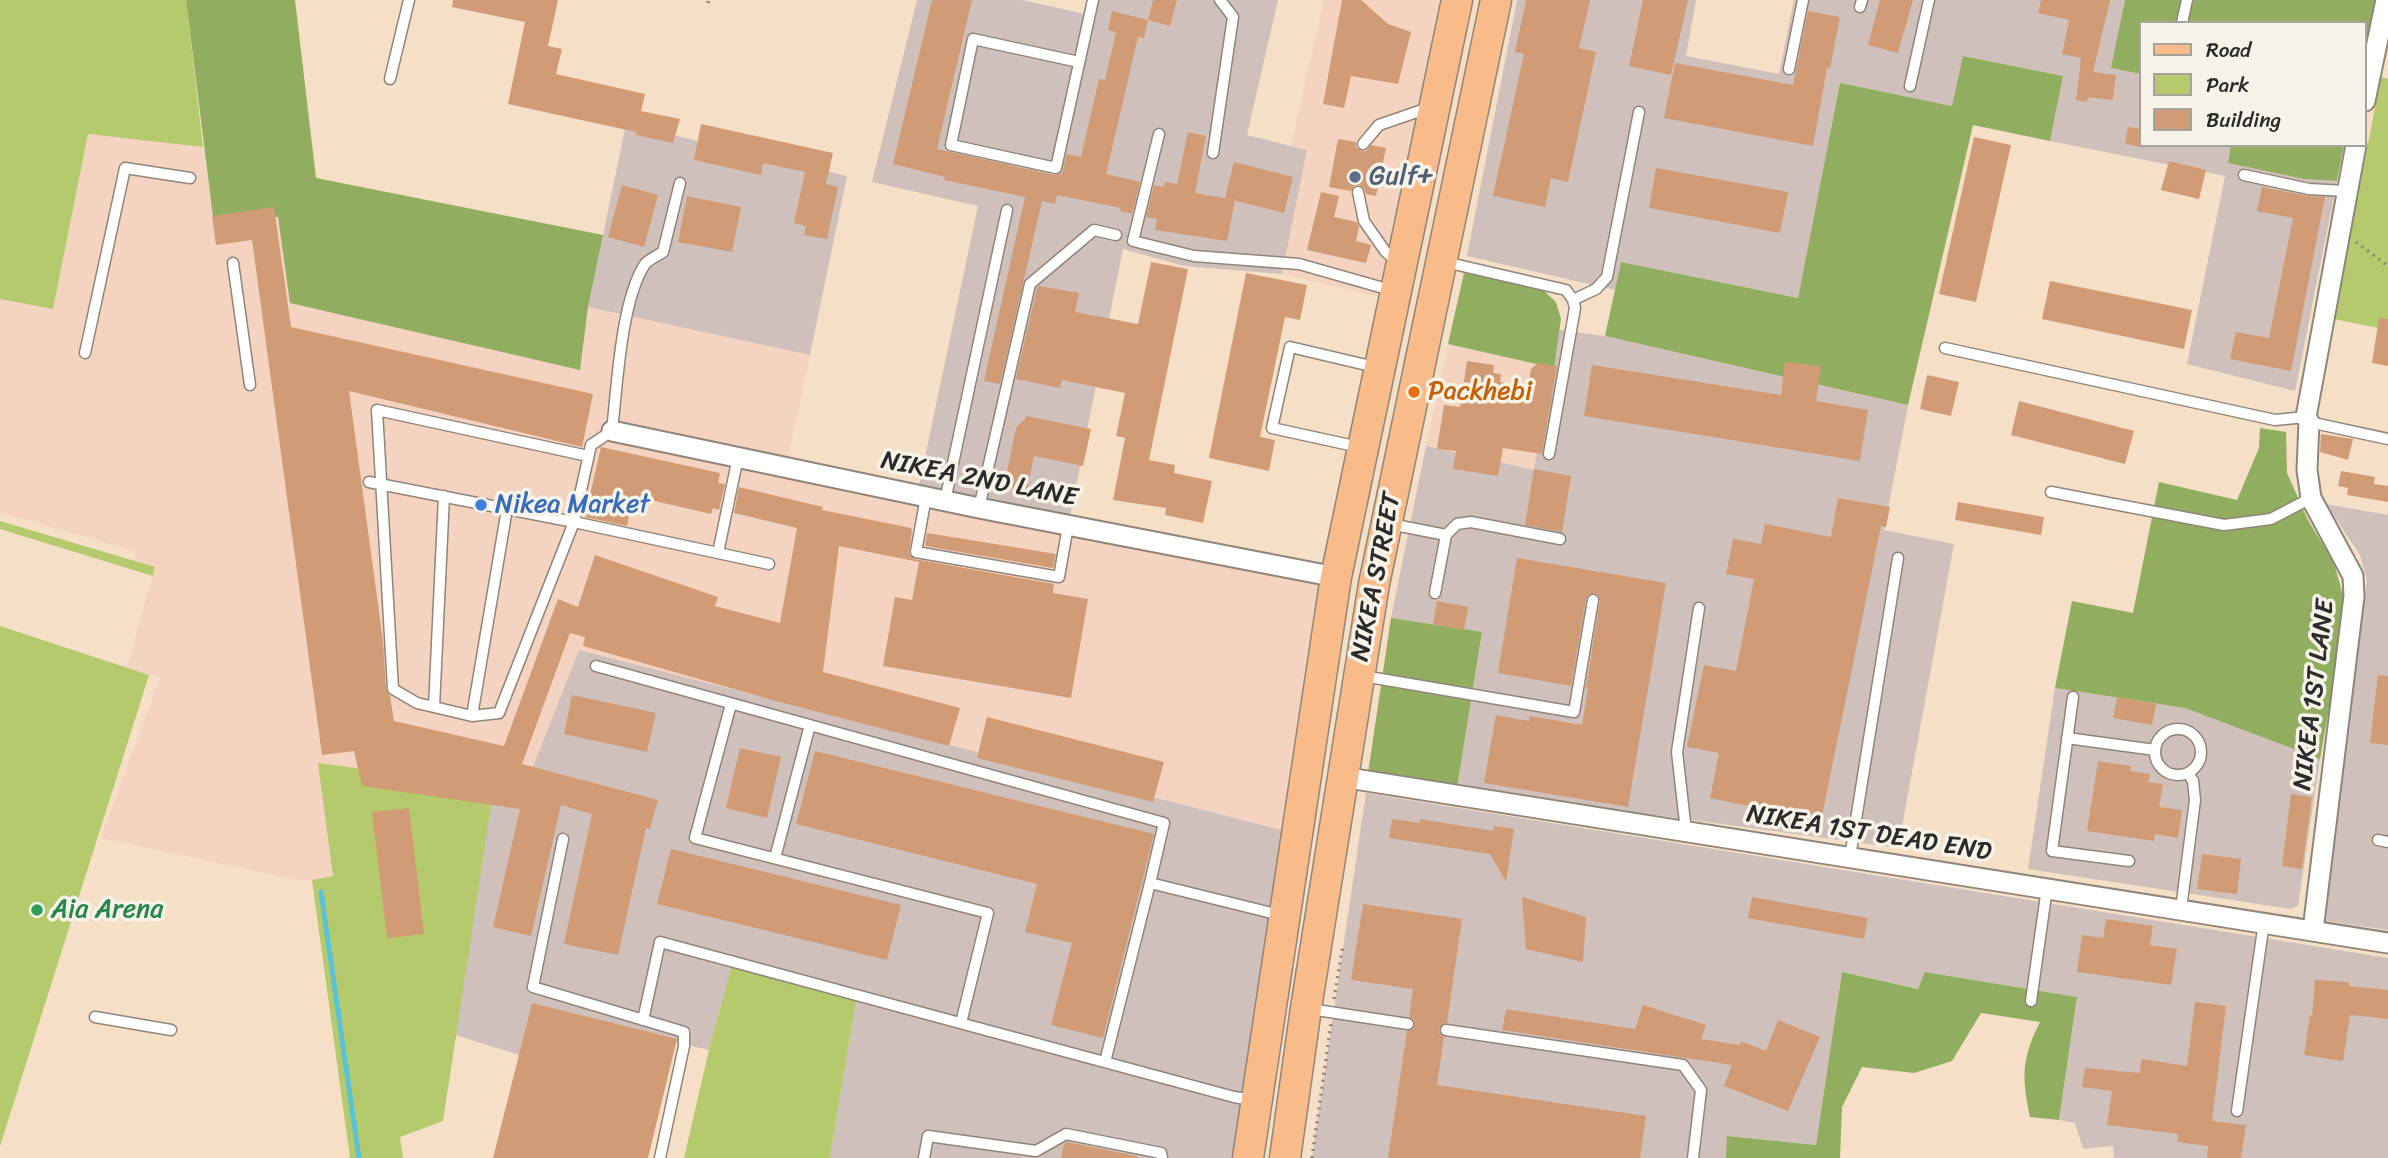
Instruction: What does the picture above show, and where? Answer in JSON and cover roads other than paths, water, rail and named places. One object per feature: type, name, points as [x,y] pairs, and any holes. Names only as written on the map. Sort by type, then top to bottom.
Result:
[{"type":"main road","name":"NIKEA STREET","points":[[1248,1158],[1336,576],[1457,0]]},
{"type":"main road","name":"NIKEA STREET","points":[[1285,1158],[1342,777],[1386,523],[1496,0]]},
{"type":"street","points":[[2367,92],[2387,3]]},
{"type":"street","name":"NIKEA 1ST LANE","points":[[2313,930],[2354,596],[2353,576],[2311,499],[2307,470],[2307,420],[2356,147]]},
{"type":"street","name":"NIKEA 2ND LANE","points":[[612,431],[1068,526],[1336,576]]},
{"type":"street","name":"NIKEA 1ST DEAD END","points":[[1342,777],[2388,943]]},
{"type":"lane","points":[[390,79],[409,0]]},
{"type":"lane","points":[[1079,62],[974,39],[951,145],[1056,168],[1093,0]]},
{"type":"lane","points":[[1213,153],[1233,17],[1220,0]]},
{"type":"lane","points":[[1789,69],[1803,0]]},
{"type":"lane","points":[[1910,86],[1929,0]]},
{"type":"lane","points":[[2183,21],[2188,0]]},
{"type":"lane","points":[[1363,144],[1380,125],[1435,106]]},
{"type":"lane","points":[[1573,300],[1596,289],[1606,277],[1639,112]]},
{"type":"lane","points":[[1159,134],[1133,241],[1194,256],[1299,264],[1398,278]]},
{"type":"lane","points":[[85,353],[125,168],[190,178]]},
{"type":"lane","points":[[2244,176],[2308,189],[2346,191]]},
{"type":"lane","points":[[589,456],[377,410],[393,689],[417,703],[472,716],[499,713],[574,522],[589,456],[591,445],[612,431],[622,345],[633,289],[647,262],[663,252],[680,183]]},
{"type":"lane","points":[[1358,192],[1364,221],[1385,251],[1398,278]]},
{"type":"lane","points":[[946,501],[1007,210]]},
{"type":"lane","points":[[979,508],[1030,284],[1094,230],[1116,235]]},
{"type":"lane","points":[[1441,262],[1566,290],[1573,300],[1575,308],[1549,454]]},
{"type":"lane","points":[[233,263],[250,386]]},
{"type":"lane","points":[[1363,448],[1272,428],[1290,348],[1380,368]]},
{"type":"lane","points":[[1945,348],[2275,420],[2307,420],[2388,439]]},
{"type":"lane","points":[[718,553],[738,457]]},
{"type":"lane","points":[[369,482],[769,564]]},
{"type":"lane","points":[[2051,492],[2224,526],[2271,519],[2311,499]]},
{"type":"lane","points":[[434,707],[444,496]]},
{"type":"lane","points":[[926,497],[916,552],[1059,577],[1068,526]]},
{"type":"lane","points":[[472,716],[507,509]]},
{"type":"lane","points":[[1435,593],[1446,535],[1457,524],[1471,522],[1560,539]]},
{"type":"lane","points":[[1386,523],[1446,535]]},
{"type":"lane","points":[[1850,857],[1898,558]]},
{"type":"lane","points":[[1359,675],[1574,712],[1593,600]]},
{"type":"lane","points":[[1686,831],[1677,752],[1699,608]]},
{"type":"lane","points":[[596,666],[1164,823],[1105,1062]]},
{"type":"lane","points":[[2073,697],[2052,851],[2129,861]]},
{"type":"lane","points":[[731,704],[695,838],[988,912],[961,1023]]},
{"type":"lane","points":[[775,858],[810,725]]},
{"type":"lane","points":[[2173,729],[2188,730],[2199,740],[2201,755],[2199,762],[2188,773],[2172,774],[2165,771],[2155,758],[2155,750],[2160,737],[2173,729]]},
{"type":"lane","points":[[2067,738],[2155,750]]},
{"type":"lane","points":[[2181,909],[2195,800],[2195,790],[2188,773]]},
{"type":"lane","points":[[563,839],[533,987],[684,1032],[684,1046],[660,1158]]},
{"type":"lane","points":[[1150,883],[1284,916]]},
{"type":"lane","points":[[2031,1001],[2047,888]]},
{"type":"lane","points":[[2237,1111],[2264,922]]},
{"type":"lane","points":[[643,1020],[660,942],[1256,1101]]},
{"type":"lane","points":[[1306,1008],[1408,1024]]},
{"type":"lane","points":[[95,1017],[171,1030]]},
{"type":"lane","points":[[1446,1030],[1683,1065],[1701,1090],[1693,1158]]},
{"type":"lane","points":[[924,1158],[928,1136],[1036,1155],[1066,1134],[1161,1153],[1162,1158]]},
{"type":"waterway","points":[[321,892],[359,1158]]},
{"type":"place","name":"Gulf+","points":[[1355,177]]},
{"type":"place","name":"Packhebi","points":[[1414,392]]},
{"type":"place","name":"Nikea Market","points":[[481,505]]},
{"type":"place","name":"Aia Arena","points":[[37,910]]}]
